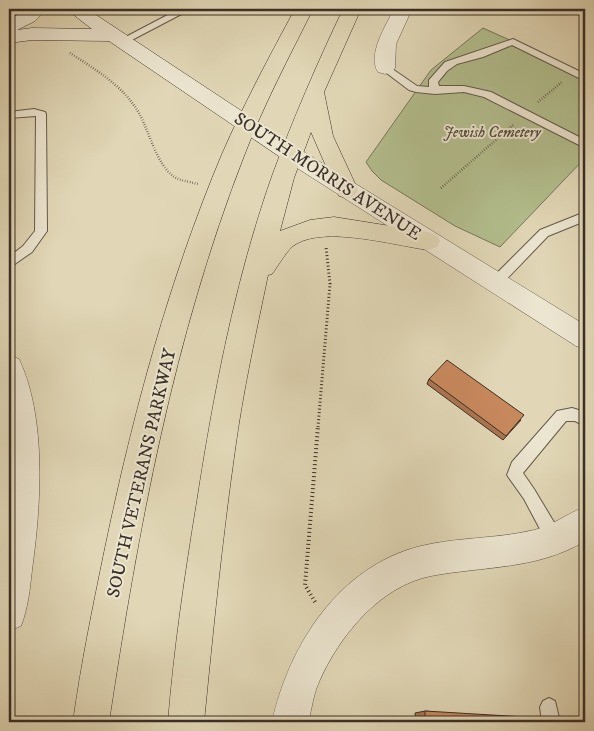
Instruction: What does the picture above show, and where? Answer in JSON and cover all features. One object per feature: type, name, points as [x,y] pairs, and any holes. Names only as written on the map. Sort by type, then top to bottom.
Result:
[{"type":"highway","name":"SOUTH VETERANS PARKWAY","points":[[91,722],[104,640],[149,422],[182,304],[217,197],[248,124],[287,40],[304,9]]},
{"type":"highway","points":[[186,722],[206,540],[236,361],[273,205],[315,90],[352,9]]},
{"type":"highway","points":[[315,90],[322,136],[347,190]]},
{"type":"highway","points":[[256,276],[286,238],[310,229],[334,226],[428,241]]},
{"type":"street","points":[[9,27],[29,17],[38,9]]},
{"type":"street","name":"SOUTH MORRIS AVENUE","points":[[75,9],[291,154],[585,338]]},
{"type":"street","points":[[385,68],[386,44],[403,9]]},
{"type":"street","points":[[9,37],[47,34],[118,38]]},
{"type":"street","points":[[9,367],[14,380],[23,436],[26,481],[22,540],[9,614]]},
{"type":"street","points":[[290,722],[298,689],[313,656],[331,627],[361,595],[401,568],[426,561],[517,550],[555,540],[585,522]]},
{"type":"lane","points":[[118,38],[186,9]]},
{"type":"lane","points":[[435,90],[434,82],[448,64],[455,60],[480,55],[513,42],[585,78]]},
{"type":"lane","points":[[385,68],[413,88],[435,90],[464,89],[487,94],[585,143]]},
{"type":"lane","points":[[9,116],[34,112],[40,114],[41,221],[41,231],[34,243],[25,253],[9,263]]},
{"type":"lane","points":[[495,283],[544,233],[585,216]]},
{"type":"lane","points":[[555,540],[515,475],[517,467],[562,416],[570,414],[579,415],[585,420]]},
{"type":"path","points":[[47,34],[52,41],[100,72],[135,106],[147,127],[165,168],[172,176],[185,182],[199,184]]},
{"type":"path","points":[[441,188],[574,72]]},
{"type":"path","points":[[325,242],[330,284],[305,584],[331,627]]},
{"type":"green space","name":"Jewish Cemetery","points":[[483,28],[585,74],[585,158],[500,247],[455,226],[381,180],[366,162],[431,70]]},
{"type":"building","points":[[447,360],[524,415],[506,436],[429,379]]},
{"type":"building","points":[[425,711],[525,717],[526,722],[425,722]]}]
